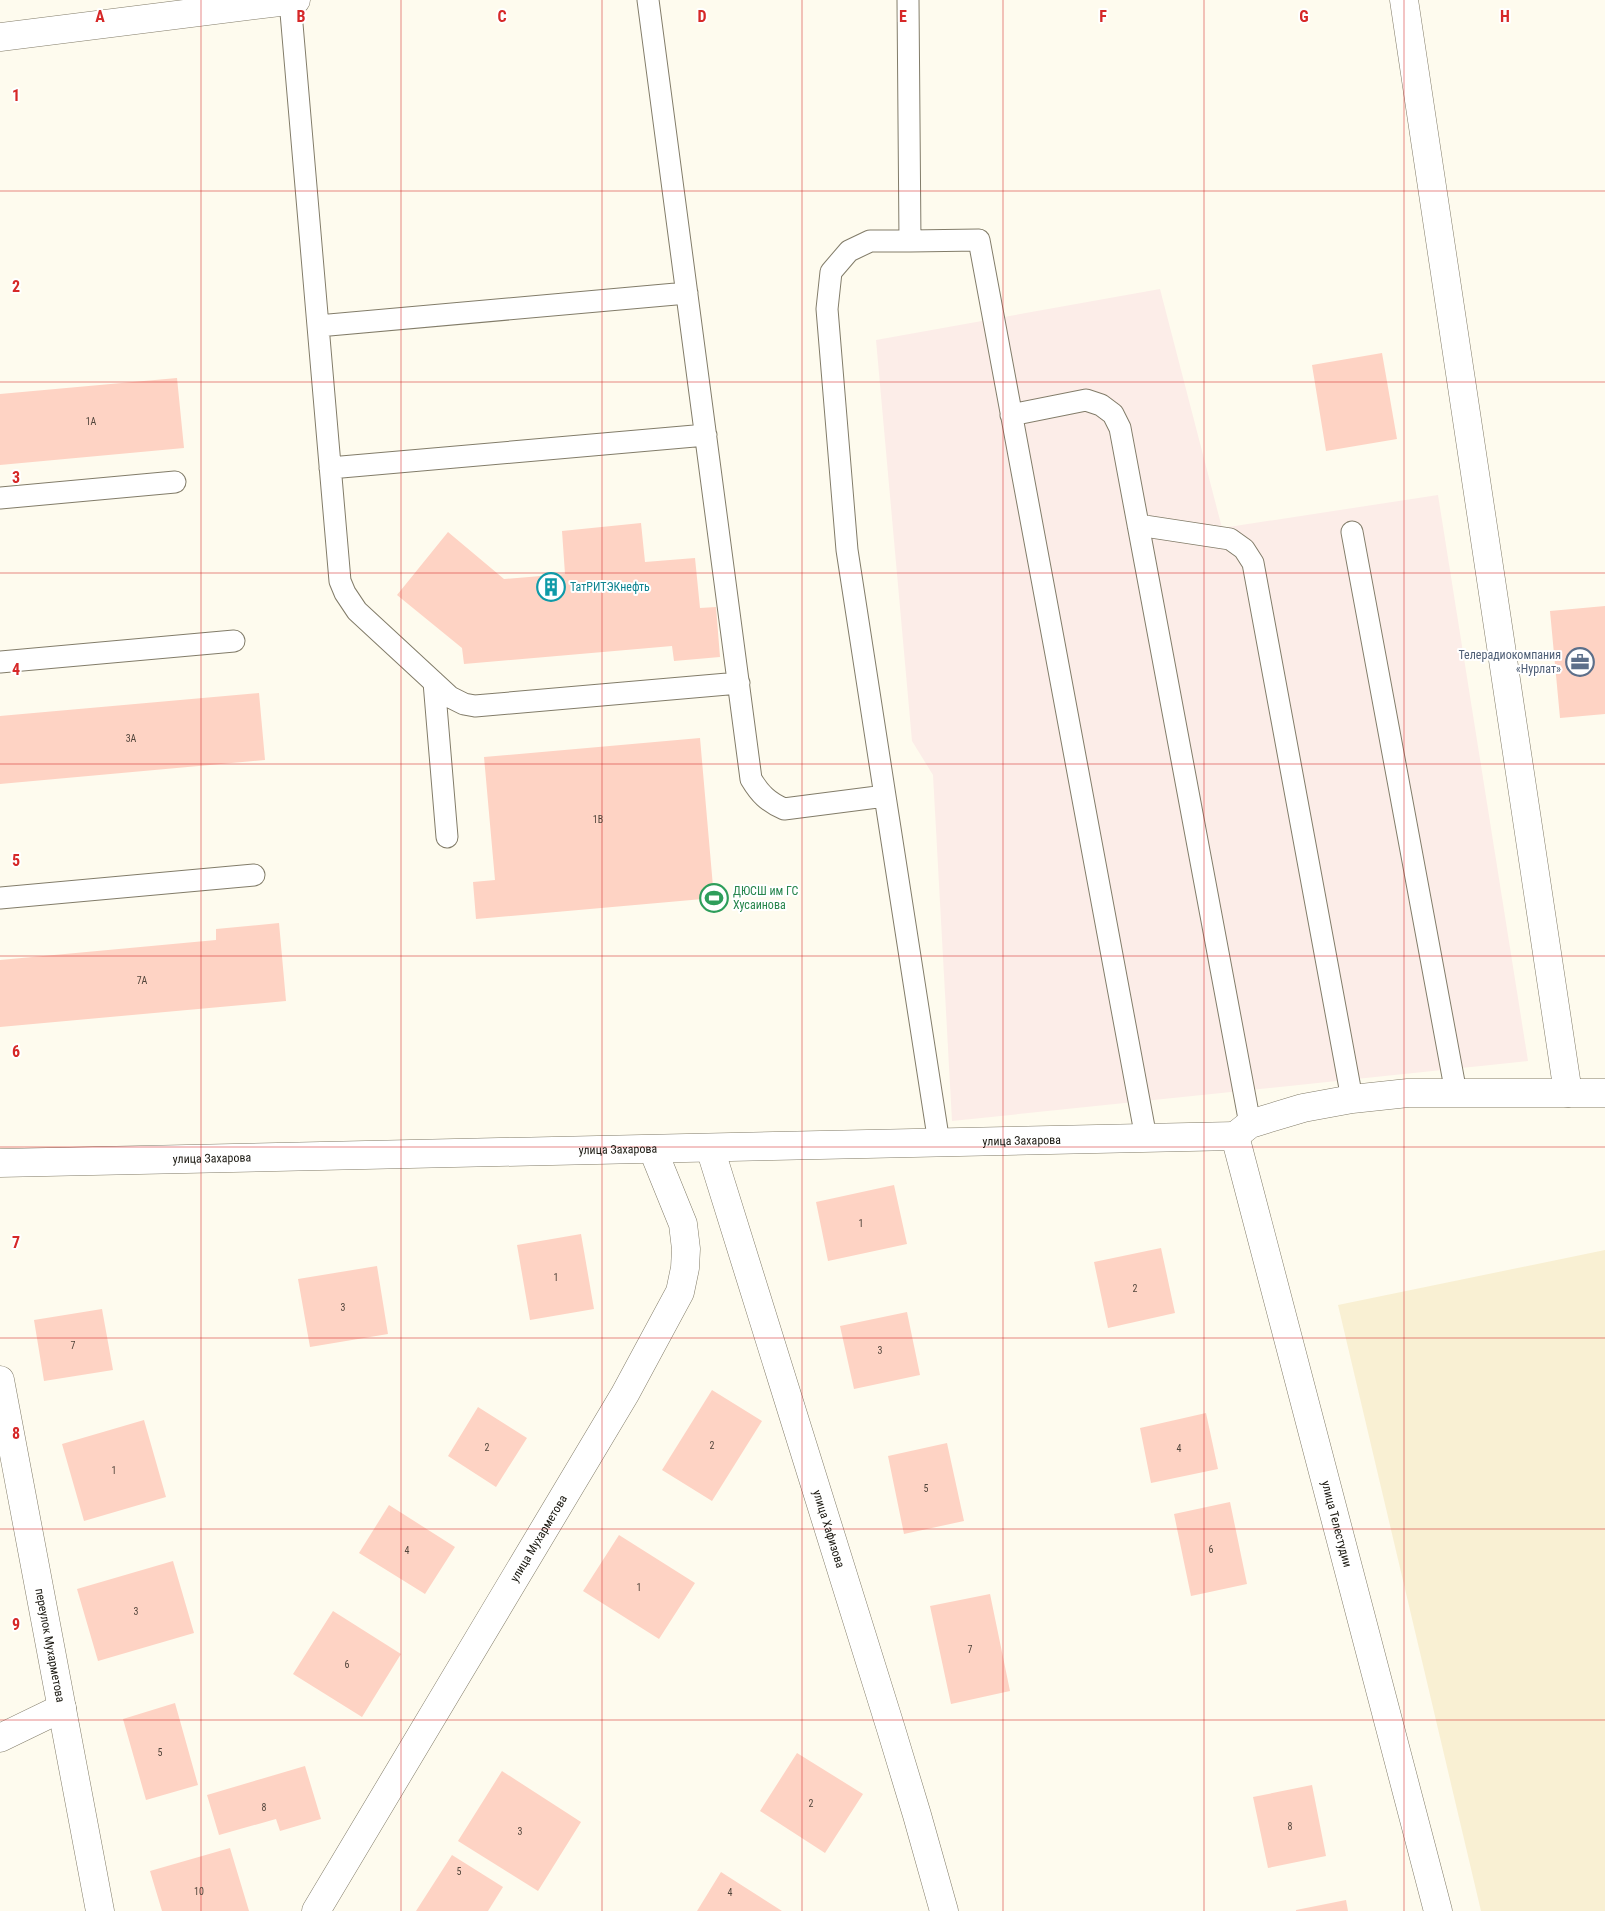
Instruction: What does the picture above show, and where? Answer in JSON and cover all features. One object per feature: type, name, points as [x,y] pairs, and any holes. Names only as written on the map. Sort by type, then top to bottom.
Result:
[{"type":"street","points":[[0,37],[293,0]]},
{"type":"street","points":[[1404,0],[1568,1093]]},
{"type":"street","name":"улица Захарова","points":[[0,1164],[1146,1138],[1243,1130],[1303,1108],[1352,1099],[1408,1093],[1605,1093]]},
{"type":"street","name":"улица Телестудии","points":[[1243,1130],[1438,1911]]},
{"type":"street","name":"улица Хафизова","points":[[710,1148],[903,1767],[944,1911]]},
{"type":"street","name":"улица Мухарметова","points":[[316,1911],[625,1394],[680,1292],[685,1268],[686,1249],[683,1224],[653,1150]]},
{"type":"street","name":"переулок Мухарметова","points":[[0,1380],[100,1911]]},
{"type":"street","points":[[0,1738],[62,1708]]},
{"type":"lane","points":[[293,0],[330,468],[340,581],[345,593],[357,611],[450,697],[464,704],[475,706],[739,683]]},
{"type":"lane","points":[[648,0],[751,779],[760,794],[771,803],[784,809],[885,796]]},
{"type":"lane","points":[[908,0],[910,241]]},
{"type":"lane","points":[[939,1143],[846,550],[827,309],[830,272],[849,251],[870,241],[979,240],[1146,1138]]},
{"type":"lane","points":[[318,326],[687,293]]},
{"type":"lane","points":[[1011,414],[1086,400],[1102,405],[1113,414],[1120,428],[1243,1130]]},
{"type":"lane","points":[[330,468],[706,435]]},
{"type":"lane","points":[[0,498],[175,482]]},
{"type":"lane","points":[[1138,525],[1230,539],[1244,549],[1253,563],[1352,1099]]},
{"type":"lane","points":[[1352,532],[1456,1093]]},
{"type":"lane","points":[[0,662],[234,641]]},
{"type":"lane","points":[[434,682],[447,837]]},
{"type":"lane","points":[[0,898],[254,876]]},
{"type":"shaded area","points":[[1160,289],[1222,528],[1438,495],[1528,1061],[952,1121],[933,775],[912,741],[876,340]]},
{"type":"shaded area","points":[[1605,1250],[1605,1911],[1481,1911],[1338,1305]]},
{"type":"building","points":[[1382,353],[1397,439],[1326,451],[1312,365]]},
{"type":"building","points":[[177,378],[184,448],[0,465],[0,394]]},
{"type":"building","name":"ТатРИТЭКнефть","points":[[641,523],[645,562],[695,558],[700,608],[716,607],[720,657],[674,661],[672,646],[464,664],[462,648],[397,595],[448,532],[504,579],[565,574],[562,531]]},
{"type":"building","name":"Телерадиокомпания «Нурлат»","points":[[1605,606],[1605,714],[1560,718],[1550,611]]},
{"type":"building","points":[[259,693],[265,760],[0,784],[0,716]]},
{"type":"building","points":[[700,738],[714,898],[476,919],[473,882],[495,880],[484,757]]},
{"type":"building","points":[[279,923],[286,1001],[0,1027],[0,960],[216,940],[216,929]]},
{"type":"building","points":[[894,1185],[907,1244],[828,1261],[816,1202]]},
{"type":"building","points":[[581,1234],[594,1309],[530,1320],[517,1245]]},
{"type":"building","points":[[1161,1248],[1175,1313],[1108,1328],[1094,1262]]},
{"type":"building","points":[[377,1266],[388,1334],[310,1347],[298,1279]]},
{"type":"building","points":[[102,1309],[113,1370],[44,1381],[34,1320]]},
{"type":"building","points":[[907,1312],[920,1375],[854,1389],[840,1326]]},
{"type":"building","points":[[712,1390],[762,1421],[712,1501],[662,1470]]},
{"type":"building","points":[[478,1407],[527,1438],[496,1487],[448,1456]]},
{"type":"building","points":[[1206,1413],[1218,1469],[1151,1483],[1140,1428]]},
{"type":"building","points":[[144,1420],[166,1497],[84,1521],[62,1444]]},
{"type":"building","points":[[947,1443],[964,1521],[904,1534],[888,1456]]},
{"type":"building","points":[[1230,1502],[1247,1584],[1191,1596],[1174,1514]]},
{"type":"building","points":[[389,1505],[455,1547],[425,1594],[359,1553]]},
{"type":"building","points":[[619,1535],[695,1583],[659,1639],[583,1591]]},
{"type":"building","points":[[173,1561],[194,1633],[98,1661],[77,1589]]},
{"type":"building","points":[[990,1594],[1010,1691],[951,1704],[930,1606]]},
{"type":"building","points":[[333,1611],[401,1654],[362,1717],[293,1674]]},
{"type":"building","points":[[175,1703],[198,1785],[146,1800],[123,1719]]},
{"type":"building","points":[[797,1753],[863,1794],[825,1853],[760,1811]]},
{"type":"building","points":[[305,1766],[321,1819],[280,1831],[276,1819],[219,1835],[207,1795]]},
{"type":"building","points":[[502,1771],[581,1822],[538,1891],[458,1841]]},
{"type":"building","points":[[1312,1785],[1326,1856],[1268,1868],[1253,1797]]},
{"type":"building","points":[[230,1848],[249,1911],[162,1911],[150,1871]]},
{"type":"building","points":[[452,1855],[503,1887],[488,1911],[416,1911]]},
{"type":"building","points":[[721,1872],[782,1911],[697,1911]]},
{"type":"building","points":[[1346,1900],[1348,1911],[1296,1911],[1296,1910]]},
{"type":"place","name":"ТатРИТЭКнефть","points":[[551,587]]},
{"type":"place","name":"Телерадиокомпания «Нурлат»","points":[[1580,662]]},
{"type":"place","name":"ДЮСШ им ГС Хусаинова","points":[[714,898]]}]
